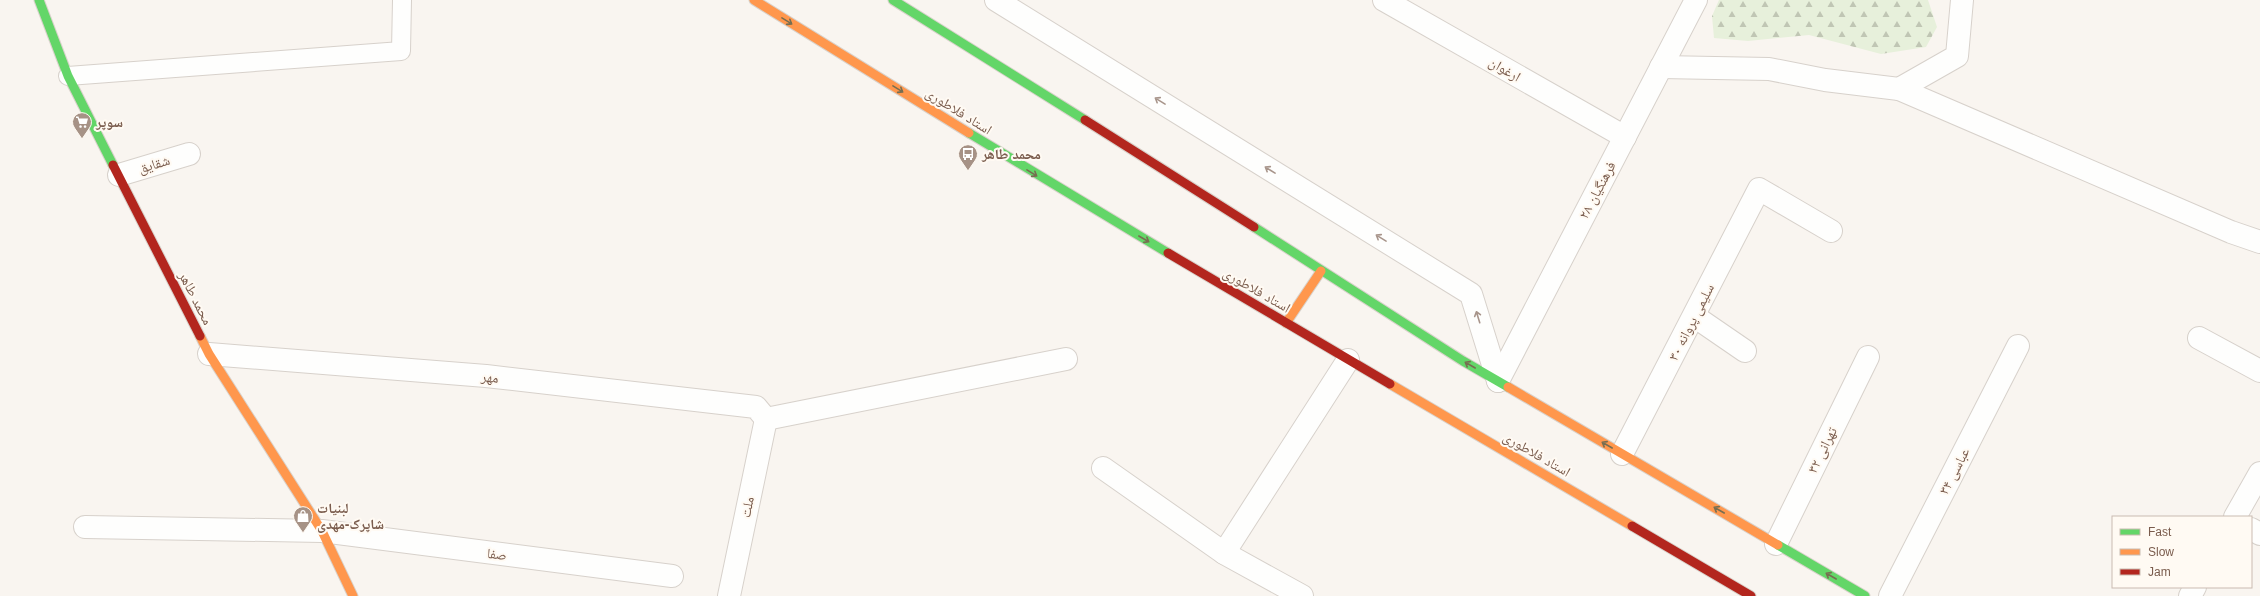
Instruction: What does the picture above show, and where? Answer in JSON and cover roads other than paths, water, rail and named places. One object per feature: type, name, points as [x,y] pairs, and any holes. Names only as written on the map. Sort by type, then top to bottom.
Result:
[{"type":"main road","name":"محمد طاهر","points":[[39,0],[68,76],[209,354],[322,531],[353,596]]},
{"type":"main road","name":"استاد فلاطوری","points":[[754,0],[1046,182],[1751,596]]},
{"type":"main road","points":[[893,0],[1013,74],[1321,271],[1498,381],[1865,596]]},
{"type":"main road","points":[[1286,323],[1321,271]]},
{"type":"street","points":[[996,0],[1471,294],[1498,381]]},
{"type":"street","name":"ارغوان","points":[[1384,0],[1625,137]]},
{"type":"street","name":"فرهنگیان ۲۸","points":[[1498,381],[1696,0]]},
{"type":"street","points":[[1899,89],[1957,56],[1962,0]]},
{"type":"street","points":[[1661,67],[1769,69],[1825,80],[1899,89],[2231,232],[2260,242]]},
{"type":"street","name":"شقایق","points":[[119,175],[190,154]]},
{"type":"street","name":"سلیمی پروانه ۳۰","points":[[1622,454],[1759,189],[1831,231]]},
{"type":"street","points":[[1694,316],[1745,351]]},
{"type":"street","points":[[2199,338],[2260,370]]},
{"type":"street","name":"عباسی ۳۴","points":[[1890,596],[2018,346]]},
{"type":"street","name":"مهر","points":[[209,354],[486,376],[733,404],[756,407],[766,419]]},
{"type":"street","name":"تهرانی ۳۲","points":[[1776,544],[1868,357]]},
{"type":"street","points":[[766,419],[1066,359]]},
{"type":"street","points":[[1224,553],[1348,360]]},
{"type":"street","name":"ملت","points":[[729,596],[766,419]]},
{"type":"street","points":[[1103,468],[1224,553],[1302,596]]},
{"type":"street","points":[[2236,516],[2260,473]]},
{"type":"street","name":"صفا","points":[[85,527],[322,531],[672,576]]},
{"type":"lane","points":[[68,76],[401,51],[402,0]]},
{"type":"place","name":"سوپر","points":[[82,139]]},
{"type":"place","name":"محمد طاهر","points":[[968,171]]},
{"type":"place","name":"لبنیات شاپرک-مهدی","points":[[303,533]]}]
